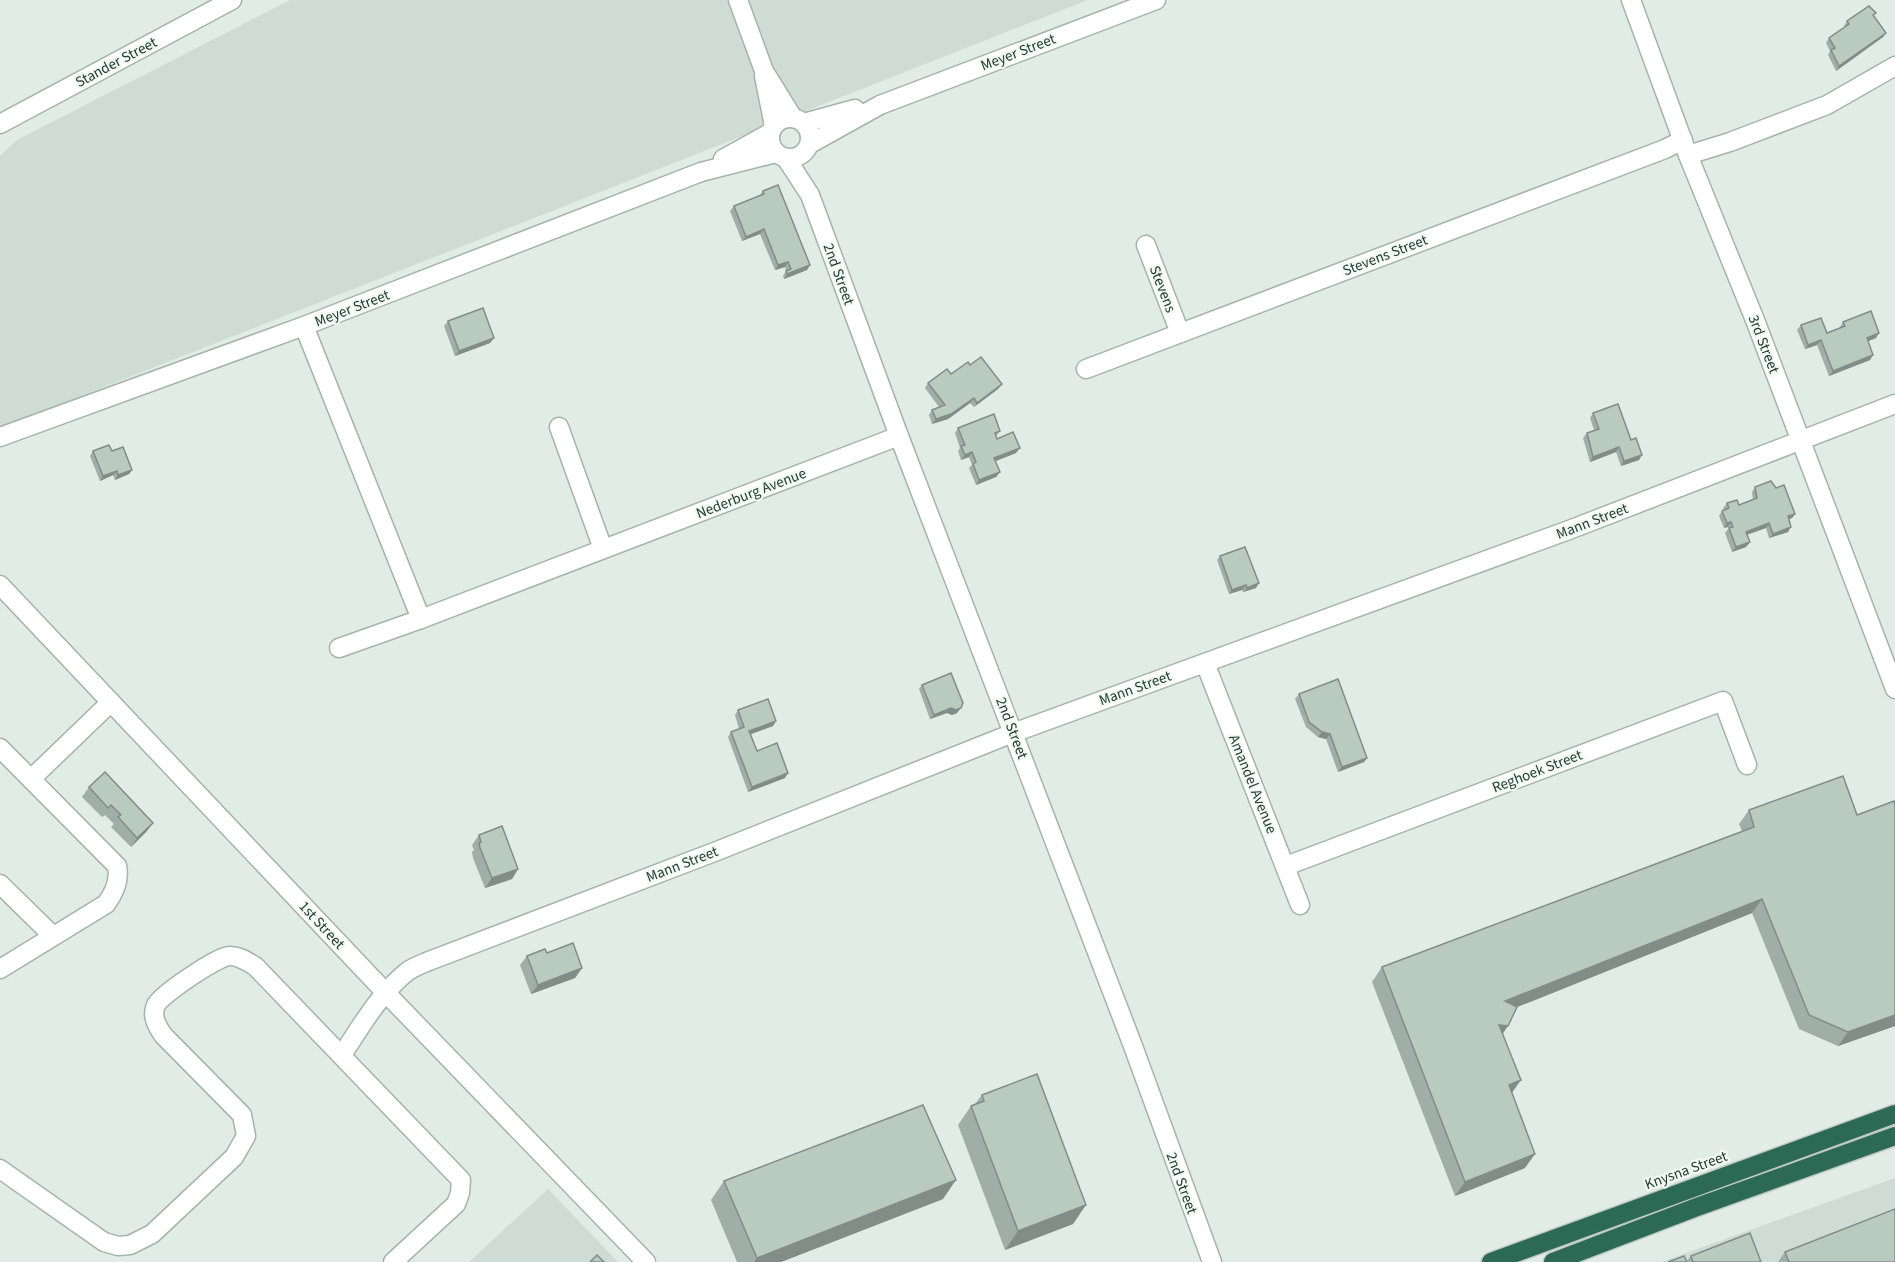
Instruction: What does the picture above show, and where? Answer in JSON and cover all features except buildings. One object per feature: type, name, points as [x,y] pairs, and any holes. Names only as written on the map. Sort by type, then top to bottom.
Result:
[{"type":"highway","name":"Knysna Street","points":[[1491,1262],[1895,1114]]},
{"type":"highway","points":[[1553,1262],[1697,1207],[1895,1136]]},
{"type":"street","name":"Stander Street","points":[[0,124],[232,0]]},
{"type":"street","points":[[738,0],[764,71],[772,147],[781,156],[796,158],[807,148],[810,133],[798,120],[764,71]]},
{"type":"street","name":"Meyer Street","points":[[807,148],[880,105],[1156,0]]},
{"type":"street","name":"3rd Street","points":[[1631,0],[1685,148],[1731,259],[1895,688]]},
{"type":"street","name":"Stevens Street","points":[[1086,369],[1665,149],[1730,142],[1827,105],[1895,66]]},
{"type":"street","name":"Meyer Street","points":[[798,120],[880,105]]},
{"type":"street","points":[[772,130],[779,121],[798,120]]},
{"type":"street","name":"Meyer Street","points":[[0,437],[304,326],[701,172],[772,130]]},
{"type":"street","name":"2nd Street","points":[[807,148],[810,195]]},
{"type":"street","name":"Meyer Street","points":[[701,172],[781,156]]},
{"type":"street","name":"2nd Street","points":[[781,156],[810,195],[899,436],[1133,1046],[1212,1262]]},
{"type":"street","name":"Stevens","points":[[1146,245],[1180,333]]},
{"type":"street","points":[[304,326],[421,619]]},
{"type":"street","name":"Mann Street","points":[[342,1055],[365,1019],[386,993],[409,970],[429,961],[717,851],[1013,733],[1569,530],[1895,405]]},
{"type":"street","points":[[559,427],[603,549]]},
{"type":"street","name":"Nederburg Avenue","points":[[339,648],[421,619],[899,436]]},
{"type":"street","name":"1st Street","points":[[0,585],[386,993],[646,1262]]},
{"type":"street","name":"Amandel Avenue","points":[[1205,663],[1300,905]]},
{"type":"street","name":"Reghoek Street","points":[[1286,866],[1723,701],[1747,765]]},
{"type":"street","points":[[31,779],[111,702]]},
{"type":"street","points":[[0,748],[117,866],[119,874],[115,891],[106,904],[0,969]]},
{"type":"street","points":[[0,884],[53,936]]},
{"type":"street","points":[[0,1169],[104,1242],[118,1246],[130,1245],[152,1234],[234,1157],[246,1136],[242,1115],[163,1035],[156,1024],[154,1014],[157,1004],[165,995],[211,964],[229,956],[242,959],[255,966],[461,1180],[456,1204],[393,1262]]},
{"type":"shaded area","points":[[290,0],[1088,0],[0,428],[0,156],[17,140]]},
{"type":"shaded area","points":[[1895,1178],[1895,1262],[1661,1262]]},
{"type":"shaded area","points":[[548,1189],[618,1262],[469,1262]]}]
